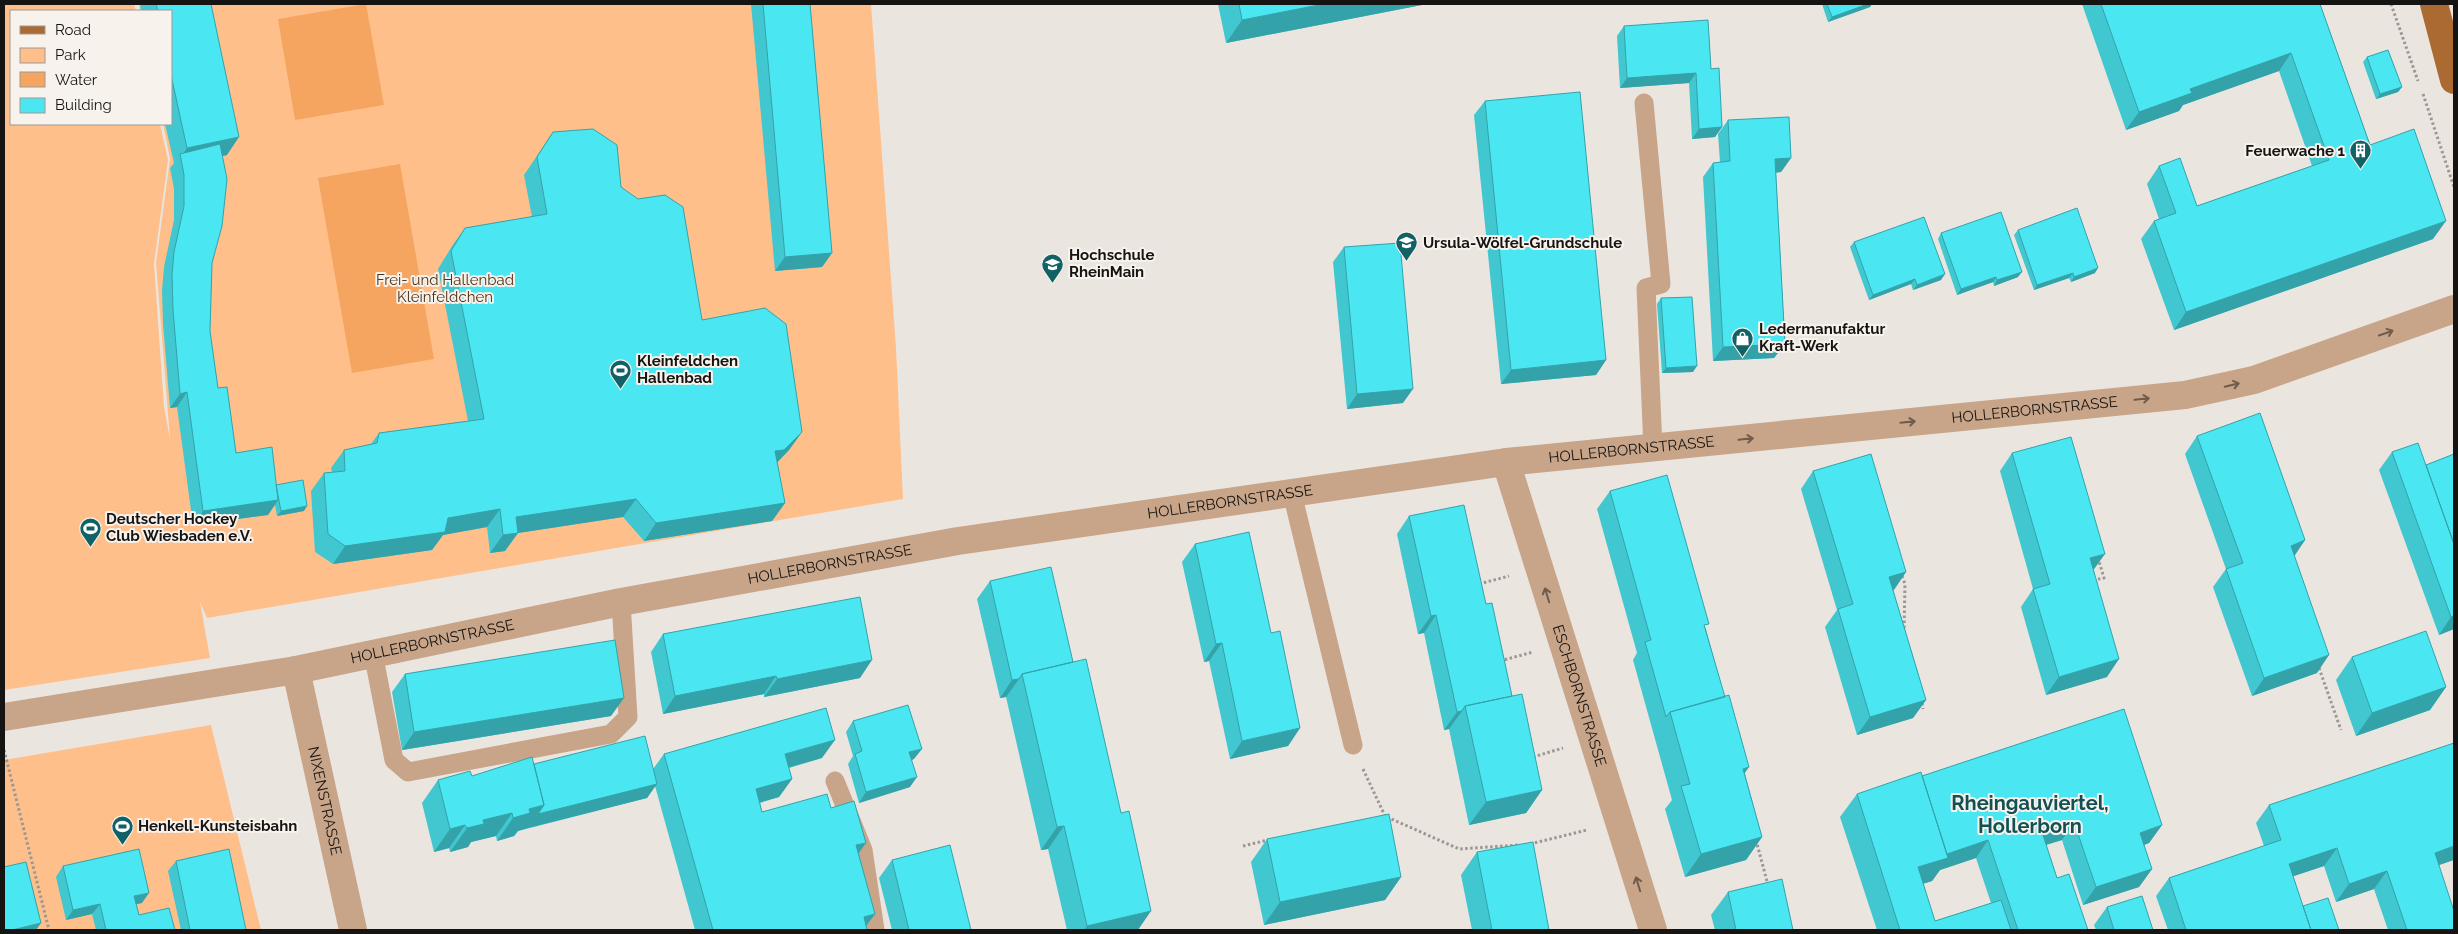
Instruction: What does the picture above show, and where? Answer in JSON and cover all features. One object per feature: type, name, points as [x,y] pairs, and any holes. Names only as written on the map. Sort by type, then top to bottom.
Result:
[{"type":"main road","points":[[2434,4],[2454,80]]},
{"type":"street","name":"HOLLERBORNSTRASSE","points":[[4,717],[296,670],[621,602],[958,541],[1506,462],[2185,395],[2254,380],[2454,309]]},
{"type":"street","name":"ESCHBORNSTRASSE","points":[[1506,462],[1653,930]]},
{"type":"street","name":"NIXENSTRASSE","points":[[296,670],[352,930]]},
{"type":"lane","points":[[1644,103],[1661,284],[1646,288],[1654,448]]},
{"type":"lane","points":[[1292,493],[1353,745]]},
{"type":"lane","points":[[373,653],[394,760],[408,772],[611,734],[628,717],[621,602]]},
{"type":"lane","points":[[835,781],[863,850],[875,930]]},
{"type":"path","points":[[2088,582],[2104,578],[2096,549]]},
{"type":"path","points":[[1902,575],[1905,584],[1904,639]]},
{"type":"path","points":[[1494,662],[1563,645]]},
{"type":"path","points":[[2318,667],[2341,730]]},
{"type":"path","points":[[1921,701],[1924,710]]},
{"type":"path","points":[[1528,758],[1592,739]]},
{"type":"path","points":[[1353,745],[1385,816]]},
{"type":"path","points":[[4,747],[49,930]]},
{"type":"path","points":[[1376,818],[1385,816],[1459,848],[1533,844],[1619,822]]},
{"type":"path","points":[[1754,834],[1770,892]]},
{"type":"path","points":[[1243,846],[1271,840]]},
{"type":"path","points":[[1533,844],[1534,853]]},
{"type":"green space","name":"Frei- und Hallenbad Kleinfeldchen","points":[[4,4],[134,4],[136,10],[10,10],[10,125],[160,125],[168,160],[154,264],[164,407],[170,439],[156,263],[170,159],[163,125],[172,125],[172,10],[140,10],[139,4],[871,4],[896,348],[903,499],[207,618],[200,602],[210,658],[4,690]]},
{"type":"green space","name":"Henkell-Kunsteisbahn","points":[[211,725],[261,930],[4,930],[4,760]]},
{"type":"water","points":[[366,4],[384,105],[295,120],[278,19]]},
{"type":"water","points":[[400,164],[434,359],[352,373],[318,178]]},
{"type":"building","points":[[156,4],[211,4],[239,137],[187,148],[172,80],[172,10],[158,10]]},
{"type":"building","points":[[763,4],[810,4],[832,253],[785,257]]},
{"type":"building","points":[[1239,4],[1324,4],[1242,20]]},
{"type":"building","points":[[1827,4],[1868,4],[1832,17]]},
{"type":"building","name":"Feuerwache 1","points":[[2101,4],[2320,4],[2370,145],[2414,129],[2446,221],[2186,312],[2154,221],[2176,213],[2159,166],[2180,158],[2197,206],[2329,160],[2291,53],[2190,89],[2192,93],[2139,112]]},
{"type":"building","points":[[1708,20],[1711,69],[1719,68],[1722,127],[1699,129],[1696,73],[1627,78],[1624,26]]},
{"type":"building","points":[[2388,50],[2402,87],[2380,94],[2367,57]]},
{"type":"building","points":[[1580,92],[1606,360],[1511,370],[1485,101]]},
{"type":"building","points":[[1789,117],[1791,158],[1775,159],[1785,344],[1723,347],[1713,163],[1730,161],[1728,120]]},
{"type":"building","name":"Frei- und Hallenbad Kleinfeldchen","points":[[593,129],[617,145],[621,187],[638,199],[665,195],[683,207],[702,320],[765,308],[786,324],[802,432],[784,450],[775,451],[785,503],[656,523],[636,499],[516,517],[518,533],[503,535],[500,509],[448,518],[445,532],[345,546],[328,534],[324,473],[345,471],[344,450],[377,443],[379,433],[484,419],[451,251],[465,228],[547,214],[537,157],[553,132]]},
{"type":"building","points":[[220,144],[227,179],[222,226],[212,263],[210,331],[218,388],[227,387],[236,453],[272,447],[278,500],[203,511],[187,392],[180,394],[172,275],[174,252],[184,206],[184,175],[180,154]]},
{"type":"building","points":[[2077,208],[2098,268],[2074,277],[2073,273],[2037,285],[2018,230]]},
{"type":"building","points":[[2001,212],[2022,272],[1997,280],[1996,277],[1961,289],[1941,233]]},
{"type":"building","points":[[1924,217],[1945,274],[1917,285],[1915,279],[1873,295],[1854,242]]},
{"type":"building","points":[[1400,243],[1413,389],[1357,394],[1344,247]]},
{"type":"building","points":[[1692,297],[1697,366],[1666,368],[1661,298]]},
{"type":"building","points":[[2260,413],[2305,540],[2291,546],[2329,655],[2264,678],[2226,569],[2243,563],[2197,436]]},
{"type":"building","points":[[2071,437],[2105,554],[2090,558],[2119,659],[2059,677],[2033,589],[2050,584],[2012,453]]},
{"type":"building","points":[[2418,443],[2454,544],[2454,616],[2451,617],[2392,452]]},
{"type":"building","points":[[1871,454],[1906,572],[1889,577],[1926,700],[1870,717],[1838,609],[1853,604],[1813,471]]},
{"type":"building","points":[[2454,454],[2454,544],[2426,465]]},
{"type":"building","points":[[1667,475],[1709,624],[1704,625],[1725,697],[1670,712],[1666,717],[1645,642],[1651,640],[1610,491]]},
{"type":"building","points":[[303,480],[307,506],[281,511],[276,485]]},
{"type":"building","points":[[1464,505],[1486,604],[1492,603],[1512,696],[1465,706],[1462,711],[1457,712],[1436,615],[1431,616],[1409,516]]},
{"type":"building","points":[[1249,532],[1271,633],[1280,631],[1300,728],[1242,741],[1222,643],[1216,644],[1195,544]]},
{"type":"building","points":[[1051,567],[1073,662],[1022,674],[1019,679],[1012,680],[990,581]]},
{"type":"building","points":[[860,597],[872,660],[777,679],[776,676],[675,696],[663,634]]},
{"type":"building","points":[[2426,631],[2446,687],[2372,713],[2352,657]]},
{"type":"building","points":[[615,640],[624,698],[414,732],[405,674]]},
{"type":"building","points":[[1086,659],[1121,813],[1129,811],[1151,911],[1087,926],[1064,826],[1057,827],[1022,674]]},
{"type":"building","points":[[1522,694],[1542,790],[1486,802],[1465,706]]},
{"type":"building","points":[[1729,695],[1749,767],[1743,769],[1762,837],[1701,854],[1681,786],[1690,784],[1670,712]]},
{"type":"building","points":[[908,705],[922,749],[909,752],[917,777],[866,792],[855,754],[862,751],[853,721]]},
{"type":"building","points":[[826,708],[835,740],[785,754],[792,779],[756,789],[762,812],[827,794],[831,808],[854,801],[866,843],[856,845],[875,914],[864,917],[867,930],[713,930],[664,754]]},
{"type":"building","points":[[2124,709],[2162,825],[2140,833],[2152,869],[2096,887],[2074,822],[2042,832],[2057,878],[2069,874],[2088,930],[2018,930],[1988,840],[1947,854],[1922,776]]},
{"type":"building","points":[[645,736],[657,784],[538,814],[544,805],[534,764]]},
{"type":"building","points":[[2454,743],[2454,846],[2435,853],[2454,911],[2454,930],[2407,930],[2387,871],[2349,884],[2337,848],[2289,864],[2311,930],[2186,930],[2169,878],[2281,840],[2269,805]]},
{"type":"building","points":[[532,757],[544,805],[529,809],[530,813],[513,818],[512,813],[483,820],[484,824],[467,828],[465,825],[450,829],[438,780],[470,771],[472,776]]},
{"type":"building","points":[[1921,772],[1948,858],[1918,867],[1935,921],[2001,900],[2011,930],[1900,930],[1857,794]]},
{"type":"building","points":[[1389,814],[1401,877],[1280,902],[1267,839]]},
{"type":"building","points":[[1533,842],[1549,930],[1492,930],[1477,852]]},
{"type":"building","points":[[950,845],[971,930],[909,930],[892,860]]},
{"type":"building","points":[[139,849],[149,893],[134,896],[139,915],[169,908],[175,930],[106,930],[100,904],[73,910],[63,866]]},
{"type":"building","points":[[229,849],[246,930],[190,930],[176,861]]},
{"type":"building","points":[[26,862],[41,923],[4,930],[4,867]]},
{"type":"building","points":[[1782,879],[1793,930],[1736,930],[1728,892]]},
{"type":"building","points":[[2142,896],[2153,930],[2114,930],[2107,907]]},
{"type":"building","points":[[2328,898],[2339,930],[2311,930],[2303,906]]},
{"type":"place","name":"Feuerwache 1","points":[[2361,170]]},
{"type":"place","name":"Ursula-Wölfel-Grundschule","points":[[1407,262]]},
{"type":"place","name":"Hochschule RheinMain","points":[[1053,283]]},
{"type":"place","name":"Ledermanufaktur Kraft-Werk","points":[[1743,357]]},
{"type":"place","name":"Kleinfeldchen Hallenbad","points":[[621,389]]},
{"type":"place","name":"Deutscher Hockey Club Wiesbaden e.V.","points":[[90,547]]},
{"type":"place","name":"Henkell-Kunsteisbahn","points":[[122,845]]},
{"type":"district","name":"Rheingauviertel, Hollerborn","points":[[2030,814]]}]
